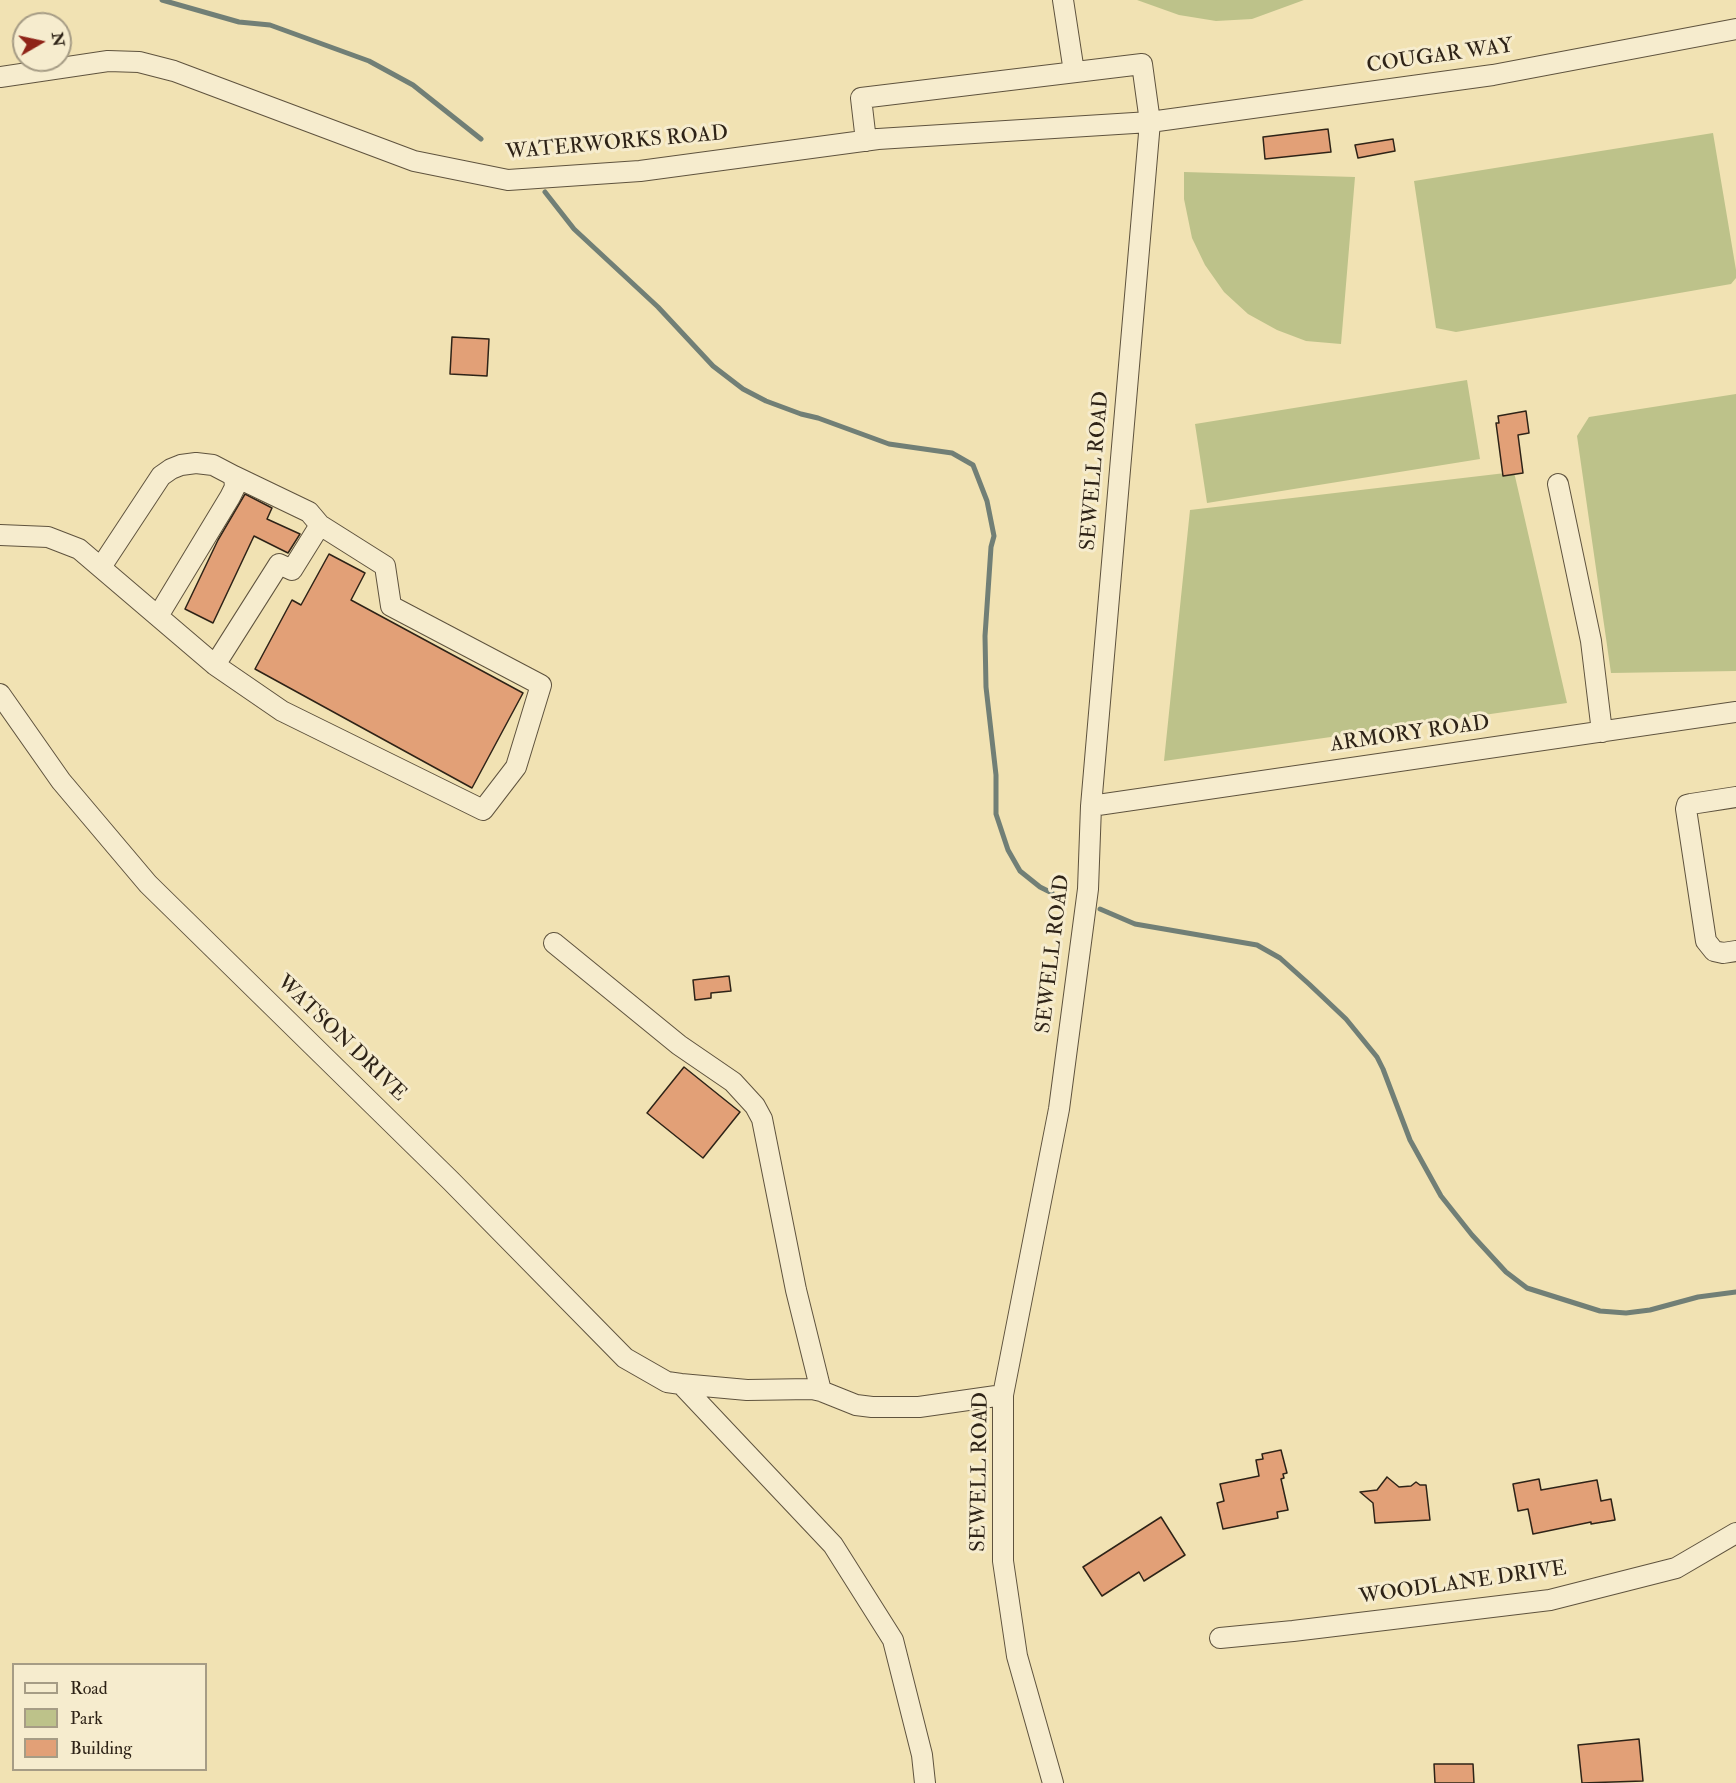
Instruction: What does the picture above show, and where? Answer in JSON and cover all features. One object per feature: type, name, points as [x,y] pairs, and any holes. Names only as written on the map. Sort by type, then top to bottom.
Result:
[{"type":"street","points":[[866,141],[861,98],[1074,72],[1063,0]]},
{"type":"street","name":"COUGAR WAY","points":[[1150,122],[1492,75],[1736,29]]},
{"type":"street","name":"WATERWORKS ROAD","points":[[0,77],[108,61],[139,62],[174,71],[414,161],[504,180],[640,171],[866,141],[1150,122]]},
{"type":"street","name":"SEWELL ROAD","points":[[1053,1783],[1017,1656],[1003,1561],[1003,1395],[1059,1109],[1088,889],[1091,806],[1150,122],[1142,64],[1074,72]]},
{"type":"street","points":[[0,535],[48,537],[70,544],[101,567],[215,665],[282,711],[483,810],[516,767],[540,684],[391,606],[386,566],[320,525],[309,512],[213,465],[196,463],[181,465],[161,476],[101,567]]},
{"type":"street","points":[[158,616],[230,497],[235,486],[234,477]]},
{"type":"street","points":[[1558,484],[1592,641],[1602,732]]},
{"type":"street","points":[[215,665],[279,564],[292,570],[320,525]]},
{"type":"street","name":"WATSON DRIVE","points":[[0,694],[61,781],[148,884],[451,1181],[625,1358],[667,1382],[681,1384]]},
{"type":"street","name":"ARMORY ROAD","points":[[1091,806],[1736,712]]},
{"type":"street","points":[[1736,797],[1686,805],[1686,809],[1706,941],[1714,951],[1723,953],[1736,951]]},
{"type":"street","points":[[554,943],[679,1045],[733,1082],[755,1106],[762,1119],[796,1290],[821,1391]]},
{"type":"street","points":[[681,1384],[747,1390],[812,1389],[856,1405],[900,1408],[1003,1395]]},
{"type":"street","points":[[681,1384],[833,1545],[893,1640],[922,1755],[925,1783]]},
{"type":"street","name":"WOODLANE DRIVE","points":[[1220,1638],[1550,1600],[1676,1568],[1736,1533]]},
{"type":"green space","points":[[1137,0],[1304,0],[1252,19],[1216,21],[1179,15]]},
{"type":"green space","points":[[1713,133],[1736,270],[1736,278],[1731,284],[1456,332],[1436,328],[1414,181]]},
{"type":"green space","points":[[1184,172],[1355,177],[1341,344],[1306,341],[1277,330],[1248,314],[1224,292],[1205,265],[1192,238],[1184,199]]},
{"type":"green space","points":[[1467,380],[1480,459],[1207,503],[1195,424]]},
{"type":"green space","points":[[1736,394],[1736,671],[1611,673],[1577,436],[1589,417]]},
{"type":"green space","points":[[1514,472],[1567,703],[1164,761],[1190,510]]},
{"type":"building","points":[[1328,129],[1331,152],[1265,159],[1263,137]]},
{"type":"building","points":[[1393,139],[1395,151],[1358,158],[1355,145]]},
{"type":"building","points":[[452,337],[489,339],[487,376],[450,374]]},
{"type":"building","points":[[1526,411],[1529,433],[1518,435],[1523,473],[1503,476],[1496,423],[1499,423],[1498,416]]},
{"type":"building","points":[[245,494],[272,508],[267,519],[300,534],[288,553],[254,536],[213,623],[185,609],[218,540]]},
{"type":"building","points":[[329,554],[365,573],[351,600],[523,693],[472,788],[255,669],[292,600],[301,605]]},
{"type":"building","points":[[729,976],[731,991],[711,993],[711,998],[695,1000],[693,980]]},
{"type":"building","points":[[684,1067],[740,1112],[703,1158],[647,1113]]},
{"type":"building","points":[[1281,1450],[1287,1473],[1283,1474],[1284,1478],[1281,1479],[1288,1510],[1277,1512],[1278,1518],[1223,1529],[1217,1503],[1224,1501],[1220,1484],[1259,1476],[1256,1460],[1263,1459],[1262,1454]]},
{"type":"building","points":[[1387,1477],[1399,1487],[1411,1486],[1416,1482],[1426,1485],[1430,1520],[1375,1523],[1373,1503],[1360,1492],[1377,1490]]},
{"type":"building","points":[[1539,1479],[1541,1490],[1597,1480],[1601,1501],[1611,1499],[1615,1520],[1591,1524],[1591,1522],[1533,1534],[1528,1509],[1518,1511],[1513,1484]]},
{"type":"building","points":[[1161,1517],[1185,1555],[1144,1581],[1139,1572],[1102,1596],[1083,1567]]},
{"type":"building","points":[[1639,1739],[1643,1781],[1582,1783],[1578,1745]]},
{"type":"building","points":[[1434,1764],[1473,1764],[1474,1783],[1435,1783]]},
{"type":"waterway","points":[[162,0],[239,22],[270,25],[369,61],[413,85],[481,139]]},
{"type":"waterway","points":[[545,192],[574,229],[658,307],[713,366],[743,389],[766,401],[889,444],[952,453],[973,465],[987,501],[994,536],[991,547],[985,636],[986,687],[996,775],[996,814],[1008,850],[1020,871],[1040,887],[1052,893]]},
{"type":"waterway","points":[[1100,909],[1135,924],[1257,945],[1280,958],[1346,1019],[1377,1057],[1410,1140],[1441,1196],[1506,1272],[1527,1288],[1600,1311],[1626,1313],[1650,1310],[1698,1297],[1736,1292]]}]
